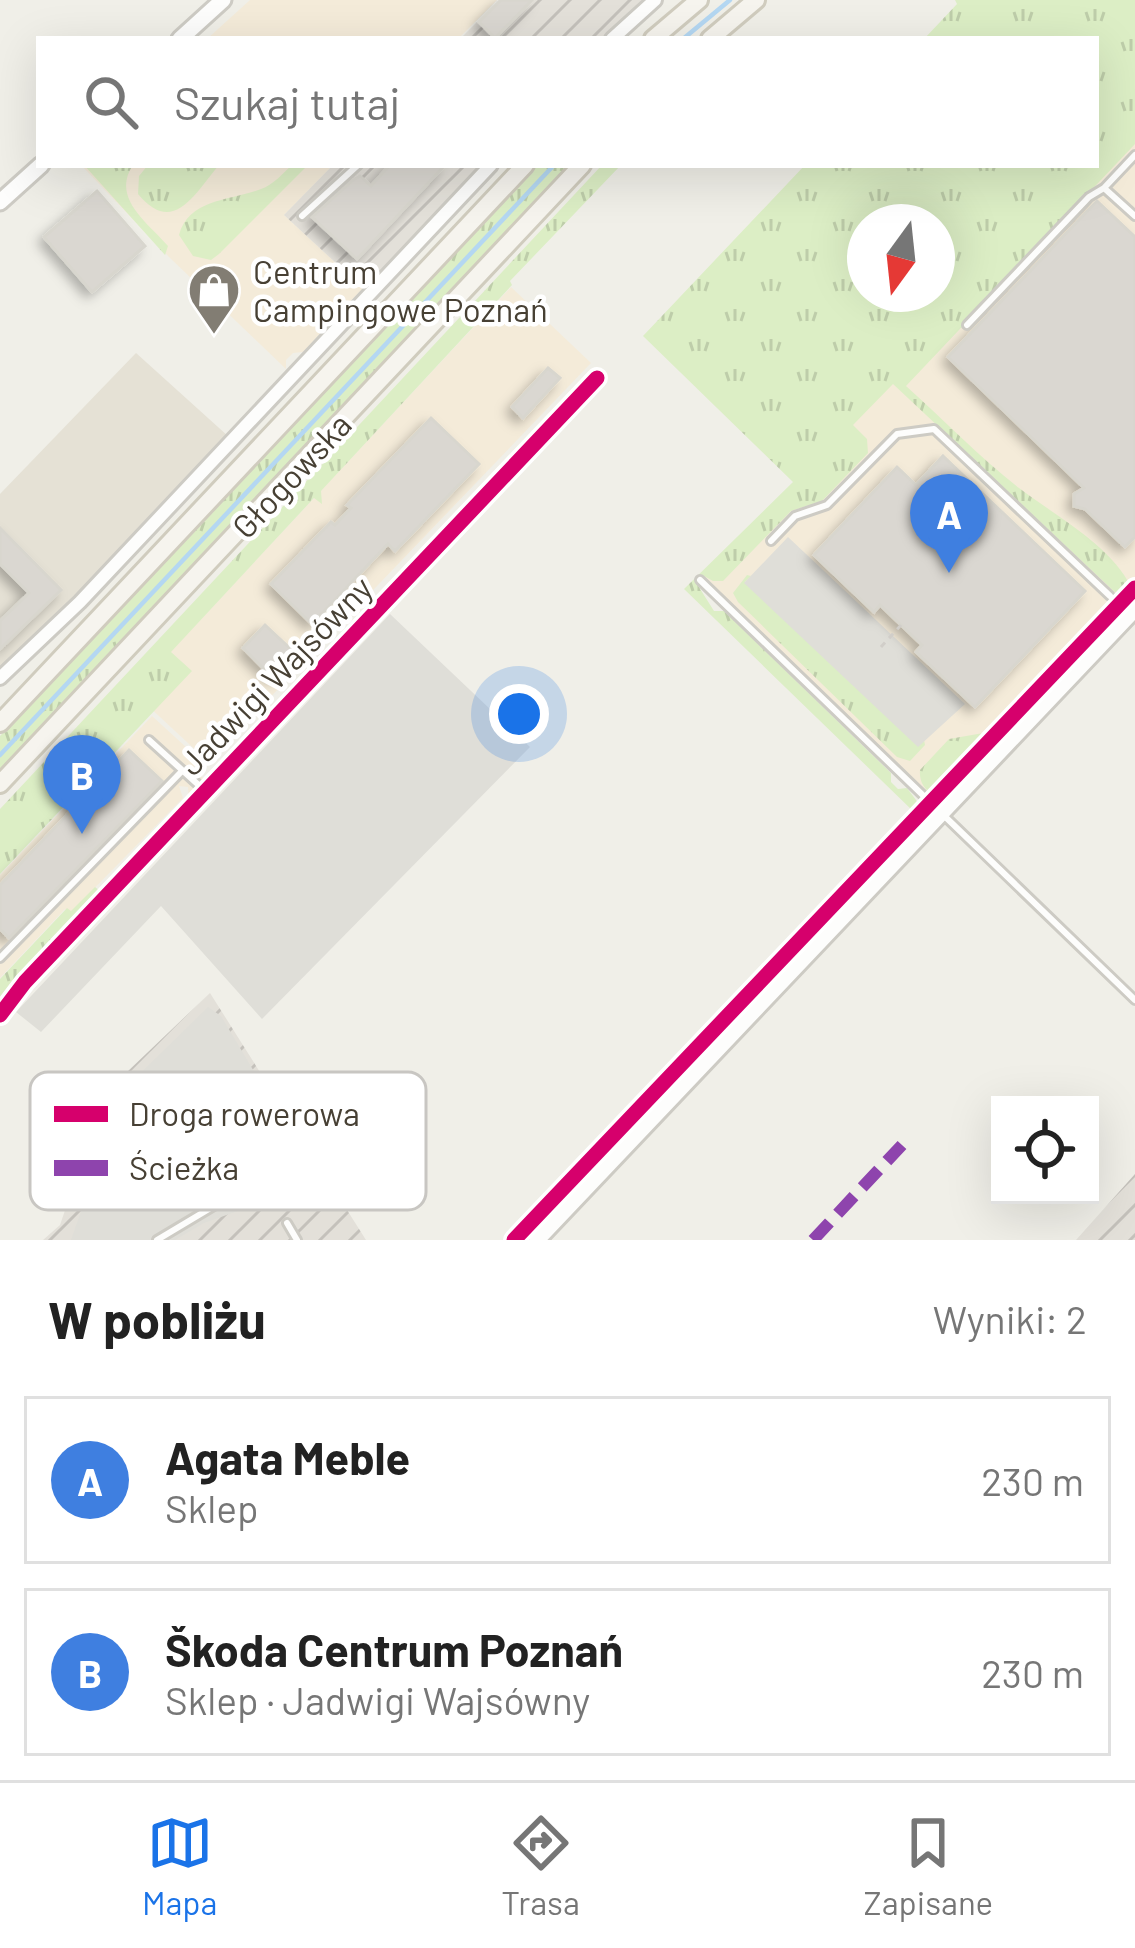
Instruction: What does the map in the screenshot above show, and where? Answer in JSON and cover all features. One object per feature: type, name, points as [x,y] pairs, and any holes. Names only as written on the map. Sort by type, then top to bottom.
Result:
[{"type":"main road","points":[[657,36],[699,0]]},
{"type":"main road","points":[[714,36],[756,0]]},
{"type":"main road","name":"Głogowska","points":[[0,723],[522,168]]},
{"type":"main road","name":"Głogowska","points":[[0,784],[579,168]]},
{"type":"street","points":[[183,36],[224,0]]},
{"type":"street","points":[[615,36],[656,0]]},
{"type":"street","points":[[0,202],[38,168]]},
{"type":"street","points":[[0,677],[80,602],[488,168]]},
{"type":"street","name":"Jadwigi Wajsówny","points":[[0,1015],[25,982],[597,379]]},
{"type":"street","points":[[537,1240],[1135,609]]},
{"type":"lane","points":[[968,325],[1135,154]]},
{"type":"lane","points":[[302,216],[355,168]]},
{"type":"lane","points":[[1104,188],[1135,216]]},
{"type":"lane","points":[[1126,208],[1135,199]]},
{"type":"lane","points":[[771,542],[795,516],[827,505],[897,434],[934,429],[1110,596]]},
{"type":"lane","points":[[700,580],[1135,1000]]},
{"type":"lane","points":[[149,740],[206,791]]},
{"type":"lane","points":[[0,958],[182,771]]},
{"type":"lane","points":[[158,1240],[208,1210]]},
{"type":"lane","points":[[287,1223],[297,1240]]},
{"type":"path","points":[[881,647],[901,625]]},
{"type":"shaded area","points":[[250,0],[497,0],[461,36],[210,36]]},
{"type":"shaded area","points":[[499,0],[648,0],[607,36],[463,36]]},
{"type":"shaded area","points":[[1135,125],[1135,609],[941,814],[700,580],[1094,168],[1099,168]]},
{"type":"shaded area","points":[[84,168],[330,168],[284,215],[363,288],[303,352],[286,360],[286,369]]},
{"type":"shaded area","points":[[330,168],[480,168],[369,287],[363,288],[284,215]]},
{"type":"shaded area","points":[[511,287],[591,363],[235,734],[228,729],[202,756],[133,692]]},
{"type":"shaded area","points":[[136,353],[229,437],[0,677],[0,494]]},
{"type":"shaded area","points":[[788,537],[965,704],[918,747],[744,583]]},
{"type":"shaded area","points":[[390,614],[530,747],[262,1019],[161,906],[41,1032],[16,1012]]},
{"type":"shaded area","points":[[152,716],[199,759],[192,770],[203,778],[215,773],[189,801],[188,787],[179,786],[183,798],[70,913],[65,909],[0,978],[0,875]]},
{"type":"shaded area","points":[[210,993],[260,1072],[127,1072]]},
{"type":"shaded area","points":[[208,1007],[221,1016],[254,1072],[142,1072]]},
{"type":"shaded area","points":[[1135,1174],[1135,1240],[1076,1240]]},
{"type":"shaded area","points":[[65,1210],[347,1210],[366,1240],[43,1240],[60,1225]]},
{"type":"shaded area","points":[[81,1210],[241,1210],[175,1240],[71,1240]]},
{"type":"green space","points":[[955,0],[1135,0],[1135,144],[906,386],[1004,476],[1096,544],[1131,587],[1119,596],[893,384],[853,425],[867,439],[868,453],[822,501],[791,511],[723,581],[704,576],[697,584],[714,611],[724,611],[891,773],[891,782],[898,789],[907,788],[922,808],[914,812],[684,589],[793,482],[643,336],[802,168],[1099,168],[1099,36],[927,36],[957,4]]},
{"type":"green space","points":[[87,168],[132,168],[126,188],[129,199],[168,246],[165,255]]},
{"type":"green space","points":[[146,168],[217,168],[192,198],[172,211],[151,206],[138,194],[139,176]]},
{"type":"green space","points":[[289,168],[305,168],[219,254],[211,260],[193,256],[179,235],[192,214],[277,179]]},
{"type":"green space","points":[[534,168],[566,168],[0,770],[0,736]]},
{"type":"green space","points":[[599,168],[618,168],[321,491],[322,504],[314,498],[171,652],[192,671],[0,874],[0,809]]},
{"type":"green space","points":[[751,576],[745,582],[918,746],[924,740],[925,745],[910,761],[897,757],[738,602],[733,593]]},
{"type":"green space","points":[[1111,609],[934,795],[927,791],[920,770],[949,739],[989,732]]},
{"type":"green space","points":[[95,887],[100,891],[0,1002],[0,979],[67,908],[71,911]]},
{"type":"building","points":[[501,0],[532,0],[497,36],[479,22]]},
{"type":"building","points":[[387,168],[442,168],[357,259],[312,217],[360,176],[371,186]]},
{"type":"building","points":[[97,191],[145,246],[92,292],[44,237]]},
{"type":"building","points":[[1097,201],[1135,237],[1135,537],[1125,547],[1085,509],[1074,506],[1074,494],[1084,488],[948,357]]},
{"type":"building","points":[[548,368],[560,378],[523,418],[512,407]]},
{"type":"building","points":[[431,418],[479,464],[395,551],[388,544],[312,624],[271,584],[331,522],[335,525],[351,508],[347,505]]},
{"type":"building","points":[[943,456],[1085,591],[975,707],[916,652],[922,645],[880,605],[874,612],[814,555],[897,467],[916,485]]},
{"type":"building","points":[[0,528],[61,590],[0,649],[0,621],[29,593],[0,564]]},
{"type":"building","points":[[265,625],[296,654],[273,678],[243,648]]},
{"type":"building","points":[[129,750],[162,781],[9,938],[0,929],[0,885]]},
{"type":"waterway","points":[[687,36],[730,0]]},
{"type":"waterway","points":[[0,755],[551,168]]},
{"type":"marked path","points":[[813,1240],[902,1145]]},
{"type":"cycle path","points":[[0,1015],[25,982],[597,378]]},
{"type":"cycle path","points":[[514,1240],[1135,588]]},
{"type":"place","name":"Centrum Campingowe Poznań","points":[[214,336]]},
{"type":"place","name":"Agata Meble","points":[[949,573]]},
{"type":"place","name":"Škoda Centrum Poznań","points":[[82,834]]}]
